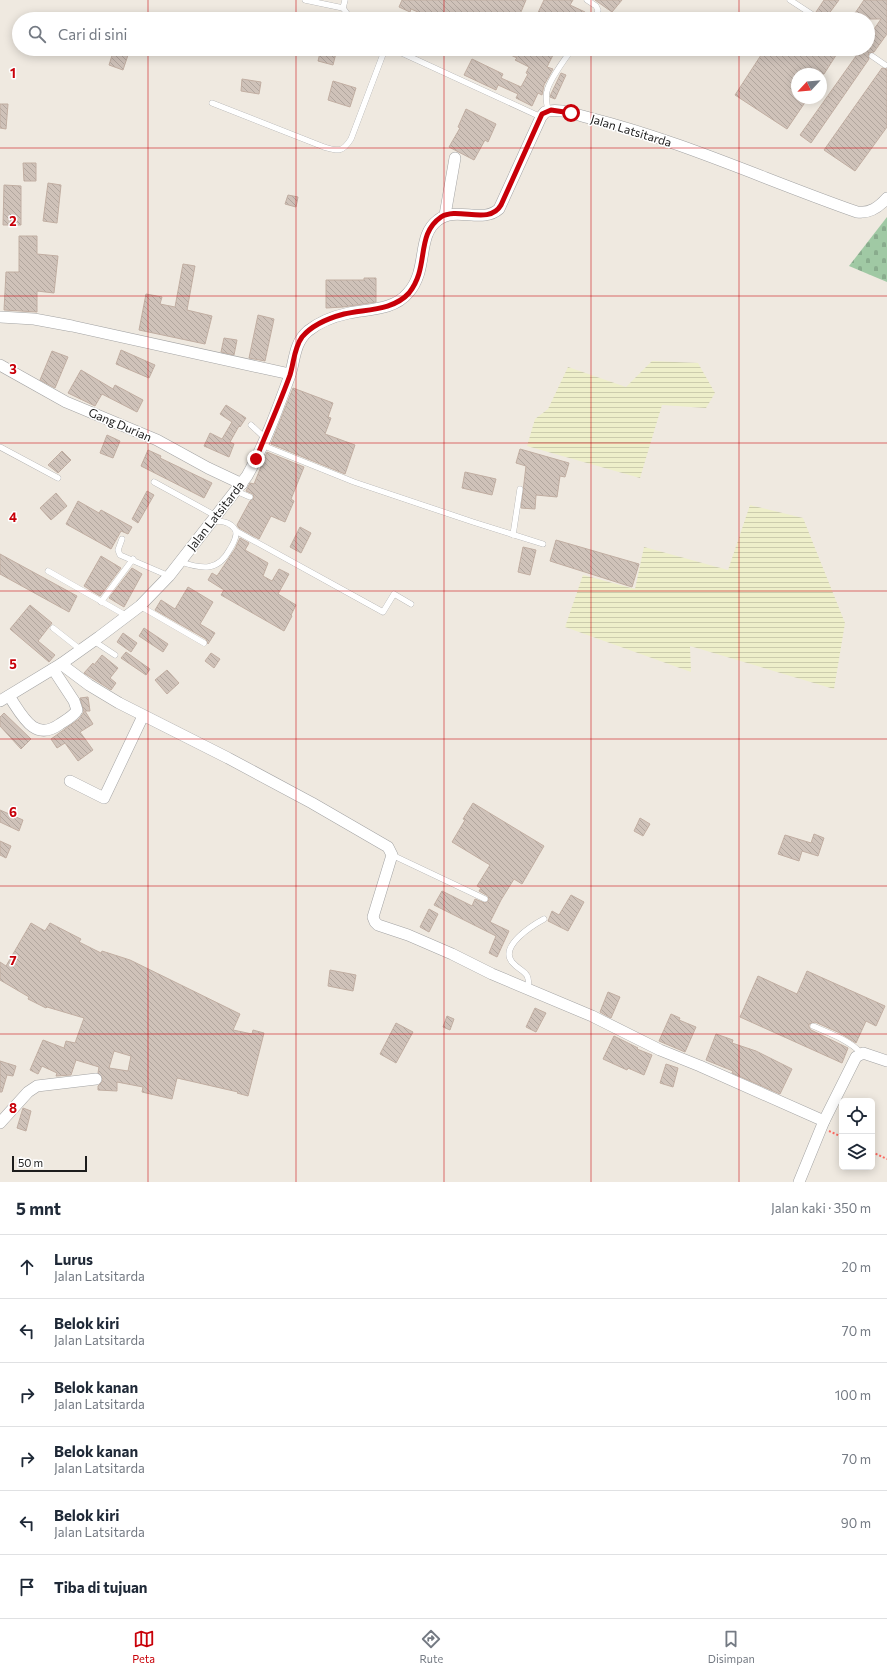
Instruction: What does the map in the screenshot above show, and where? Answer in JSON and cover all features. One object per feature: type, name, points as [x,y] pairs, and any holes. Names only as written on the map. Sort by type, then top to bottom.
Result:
[{"type":"street","name":"Jalan Latsitarda","points":[[545,114],[571,113],[643,132],[857,212],[863,213],[882,210],[887,198]]},
{"type":"street","points":[[455,158],[445,215],[492,214],[499,209],[545,114]]},
{"type":"street","name":"Jalan Latsitarda","points":[[4,699],[81,650],[128,616],[140,606],[169,576],[239,487],[253,465],[290,374],[298,344],[308,331],[321,323],[341,315],[390,305],[403,298],[419,277],[426,235],[430,227],[445,215]]},
{"type":"street","points":[[0,317],[34,319],[290,374]]},
{"type":"street","name":"Gang Durian","points":[[0,365],[66,402],[157,440],[239,487]]},
{"type":"street","points":[[4,699],[32,726],[42,731],[52,730],[74,714],[77,710],[57,666]]},
{"type":"street","points":[[57,666],[105,696],[228,758],[312,803],[390,848],[392,855],[373,917],[376,924],[430,944],[528,989],[592,1016],[660,1050],[824,1120]]},
{"type":"street","points":[[70,781],[104,798],[143,716]]},
{"type":"street","points":[[799,1182],[824,1120],[854,1061],[861,1053],[887,1061]]},
{"type":"street","points":[[0,1123],[28,1092],[37,1086],[96,1079]]},
{"type":"lane","points":[[305,0],[343,8],[346,12]]},
{"type":"lane","points":[[343,8],[345,0]]},
{"type":"lane","points":[[587,0],[596,6],[598,12]]},
{"type":"lane","points":[[790,0],[808,12]]},
{"type":"lane","points":[[212,103],[324,147],[340,150],[346,147],[351,139],[382,56]]},
{"type":"lane","points":[[409,56],[545,114],[548,88],[568,56]]},
{"type":"lane","points":[[872,56],[885,65]]},
{"type":"lane","points":[[250,425],[263,441],[354,482],[543,544]]},
{"type":"lane","points":[[0,447],[58,478]]},
{"type":"lane","points":[[154,482],[214,518],[231,525],[236,531],[383,612],[394,594],[411,604]]},
{"type":"lane","points":[[239,487],[250,497]]},
{"type":"lane","points":[[513,535],[520,489]]},
{"type":"lane","points":[[181,562],[206,567],[220,563],[236,539],[236,531]]},
{"type":"lane","points":[[122,539],[118,550],[119,554],[169,576]]},
{"type":"lane","points":[[101,602],[133,559]]},
{"type":"lane","points":[[48,571],[128,616]]},
{"type":"lane","points":[[140,606],[204,643]]},
{"type":"lane","points":[[53,628],[81,650]]},
{"type":"lane","points":[[94,641],[115,655]]},
{"type":"lane","points":[[392,855],[485,899]]},
{"type":"lane","points":[[528,989],[528,977],[520,967],[511,960],[511,950],[521,935],[544,919]]},
{"type":"lane","points":[[813,1026],[855,1047],[861,1053]]},
{"type":"path","points":[[875,1153],[887,1159]]},
{"type":"green space","points":[[887,217],[887,282],[849,266]]},
{"type":"green space","points":[[652,361],[698,363],[715,393],[706,408],[662,405],[640,478],[527,446],[535,419],[548,409],[568,367],[626,387]]},
{"type":"green space","points":[[750,505],[803,518],[845,623],[834,689],[690,646],[691,672],[565,627],[583,575],[635,589],[644,547],[728,570]]},
{"type":"building","points":[[402,0],[526,0],[521,12],[418,12],[411,9],[410,12],[399,7]]},
{"type":"building","points":[[544,0],[573,0],[570,5],[585,12],[538,12]]},
{"type":"building","points":[[595,0],[622,0],[612,12]]},
{"type":"building","points":[[824,0],[839,0],[830,12],[816,12]]},
{"type":"building","points":[[864,0],[887,0],[887,34],[875,51],[875,28],[881,19],[875,19],[875,12],[856,12]]},
{"type":"building","points":[[112,56],[128,56],[123,70],[109,65]]},
{"type":"building","points":[[319,56],[335,56],[333,65],[318,61]]},
{"type":"building","points":[[513,56],[552,56],[547,67],[553,69],[544,85],[542,95],[538,93],[532,106],[516,98],[518,94],[498,85],[496,90],[464,75],[472,59],[503,74],[501,78],[521,87],[528,74],[526,73],[529,67],[515,60],[517,58]]},
{"type":"building","points":[[760,56],[836,56],[827,69],[827,68],[791,68],[791,104],[804,104],[787,129],[735,95]]},
{"type":"building","points":[[856,56],[868,56],[869,59],[811,143],[800,135],[822,104],[827,104],[827,97]]},
{"type":"building","points":[[882,68],[887,69],[887,127],[855,171],[824,150]]},
{"type":"building","points":[[561,73],[566,75],[555,99],[550,97]]},
{"type":"building","points":[[242,79],[261,82],[259,94],[241,91]]},
{"type":"building","points":[[333,81],[356,88],[350,107],[328,100]]},
{"type":"building","points":[[0,104],[8,104],[6,129],[0,128]]},
{"type":"building","points":[[466,109],[496,124],[488,142],[485,140],[474,160],[449,147],[460,128],[458,127]]},
{"type":"building","points":[[23,163],[36,163],[36,181],[24,181]]},
{"type":"building","points":[[48,183],[61,185],[57,223],[43,221]]},
{"type":"building","points":[[4,185],[21,186],[21,225],[3,225]]},
{"type":"building","points":[[288,195],[298,197],[296,207],[285,204]]},
{"type":"building","points":[[19,236],[37,236],[37,254],[58,256],[54,293],[37,291],[37,312],[4,310],[6,272],[19,272]]},
{"type":"building","points":[[183,264],[195,266],[187,310],[212,316],[205,344],[139,330],[146,294],[162,297],[160,304],[175,307]]},
{"type":"building","points":[[364,278],[376,278],[376,302],[326,308],[326,280],[364,280]]},
{"type":"building","points":[[258,315],[274,319],[265,361],[249,358]]},
{"type":"building","points":[[224,338],[237,340],[234,355],[221,352]]},
{"type":"building","points":[[121,350],[155,365],[149,378],[116,364]]},
{"type":"building","points":[[52,351],[68,357],[55,388],[40,380]]},
{"type":"building","points":[[81,370],[113,389],[115,385],[143,400],[137,412],[102,394],[95,406],[68,393]]},
{"type":"building","points":[[293,388],[333,403],[328,417],[331,418],[325,434],[355,445],[345,474],[271,444]]},
{"type":"building","points":[[226,405],[246,418],[240,427],[239,426],[230,442],[234,444],[229,457],[204,446],[210,433],[222,439],[232,422],[220,414]]},
{"type":"building","points":[[107,435],[120,441],[113,458],[100,453]]},
{"type":"building","points":[[520,449],[569,463],[565,477],[560,476],[557,497],[536,495],[535,509],[521,508],[526,466],[516,463]]},
{"type":"building","points":[[148,450],[161,456],[160,458],[212,483],[204,498],[141,466]]},
{"type":"building","points":[[62,451],[71,460],[58,473],[48,465]]},
{"type":"building","points":[[267,452],[304,467],[291,499],[294,501],[285,522],[271,516],[259,539],[239,528],[237,525],[250,501],[254,498],[253,494],[246,491],[250,483],[254,484]]},
{"type":"building","points":[[465,472],[496,479],[492,495],[462,488]]},
{"type":"building","points":[[147,491],[154,495],[138,523],[132,519]]},
{"type":"building","points":[[56,493],[67,506],[51,520],[40,508]]},
{"type":"building","points":[[78,501],[99,513],[101,510],[132,527],[128,534],[121,531],[111,549],[66,524]]},
{"type":"building","points":[[300,527],[311,533],[301,553],[290,547]]},
{"type":"building","points":[[240,538],[249,543],[245,550],[268,563],[263,576],[272,581],[279,569],[289,574],[278,594],[296,605],[284,631],[221,595],[224,590],[208,580],[212,573],[217,576],[235,549]]},
{"type":"building","points":[[556,540],[639,564],[632,587],[550,561]]},
{"type":"building","points":[[523,547],[536,550],[530,575],[518,572]]},
{"type":"building","points":[[0,554],[77,596],[69,612],[0,574]]},
{"type":"building","points":[[101,556],[121,568],[100,596],[84,586]]},
{"type":"building","points":[[132,568],[142,574],[124,607],[109,598]]},
{"type":"building","points":[[188,587],[213,602],[200,624],[215,633],[208,644],[206,639],[155,610],[161,600],[175,609]]},
{"type":"building","points":[[30,605],[52,623],[38,641],[55,655],[49,662],[10,629]]},
{"type":"building","points":[[144,628],[168,644],[163,652],[139,636]]},
{"type":"building","points":[[123,633],[137,643],[131,652],[117,642]]},
{"type":"building","points":[[126,652],[150,669],[146,675],[121,658]]},
{"type":"building","points":[[211,653],[220,659],[214,668],[205,661]]},
{"type":"building","points":[[102,655],[118,668],[110,678],[116,683],[111,690],[84,673],[93,663],[94,665]]},
{"type":"building","points":[[167,670],[179,683],[167,694],[155,680]]},
{"type":"building","points":[[88,697],[90,711],[85,711],[93,724],[80,732],[93,750],[78,761],[65,743],[57,748],[51,739],[79,719],[84,712],[80,698]]},
{"type":"building","points":[[4,713],[31,739],[21,749],[0,726],[0,717]]},
{"type":"building","points":[[473,803],[544,846],[522,884],[514,879],[490,922],[509,931],[497,957],[489,953],[496,936],[434,905],[442,891],[472,906],[475,899],[485,903],[489,900],[488,896],[479,891],[481,888],[477,886],[490,865],[452,842],[465,820],[463,819]]},
{"type":"building","points":[[0,810],[23,820],[19,831],[0,822]]},
{"type":"building","points":[[640,818],[650,824],[643,836],[634,831]]},
{"type":"building","points":[[814,834],[824,838],[818,856],[802,851],[799,861],[778,854],[785,835],[811,843]]},
{"type":"building","points":[[0,841],[11,846],[6,858],[0,855]]},
{"type":"building","points":[[571,895],[584,902],[568,931],[548,921],[552,911],[559,915]]},
{"type":"building","points":[[429,909],[438,914],[429,932],[420,927]]},
{"type":"building","points":[[31,923],[45,931],[50,923],[81,939],[79,942],[101,953],[102,951],[130,960],[240,1014],[233,1030],[252,1034],[253,1030],[264,1033],[248,1096],[237,1093],[238,1092],[177,1078],[172,1099],[142,1092],[143,1087],[117,1082],[117,1091],[98,1090],[98,1086],[103,1079],[98,1073],[99,1067],[76,1060],[71,1075],[56,1076],[57,1073],[42,1066],[38,1074],[30,1070],[43,1040],[64,1048],[66,1041],[75,1043],[84,1018],[47,1007],[46,1008],[28,999],[29,997],[0,980],[0,962],[6,966]],"holes":[[[114,1051],[131,1056],[128,1071],[109,1068]]]},
{"type":"building","points":[[330,970],[356,975],[353,991],[328,986]]},
{"type":"building","points":[[807,971],[885,1006],[876,1026],[866,1021],[856,1043],[840,1033],[815,1022],[809,1024],[811,1030],[848,1048],[842,1063],[740,1017],[758,976],[797,994]]},
{"type":"building","points":[[608,992],[620,997],[611,1018],[600,1012]]},
{"type":"building","points":[[535,1008],[546,1013],[536,1032],[526,1027]]},
{"type":"building","points":[[671,1014],[680,1018],[679,1020],[696,1027],[685,1052],[659,1041]]},
{"type":"building","points":[[447,1016],[454,1019],[450,1030],[443,1027]]},
{"type":"building","points":[[396,1023],[413,1032],[396,1063],[380,1054]]},
{"type":"building","points":[[716,1034],[733,1040],[732,1043],[756,1051],[792,1069],[780,1094],[732,1073],[733,1071],[706,1060]]},
{"type":"building","points":[[614,1036],[638,1048],[637,1049],[652,1055],[644,1075],[628,1068],[627,1070],[603,1059]]},
{"type":"building","points":[[0,1061],[16,1066],[13,1076],[7,1075],[2,1092],[0,1092]]},
{"type":"building","points":[[666,1064],[678,1068],[673,1087],[660,1083]]},
{"type":"building","points":[[23,1108],[31,1111],[26,1131],[17,1128]]},
{"type":"route","points":[[256,459],[290,374],[298,344],[308,331],[321,323],[341,315],[385,307],[396,303],[403,298],[419,277],[426,235],[430,227],[445,215],[482,215],[496,212],[501,205],[542,114],[551,110],[571,113]]}]
